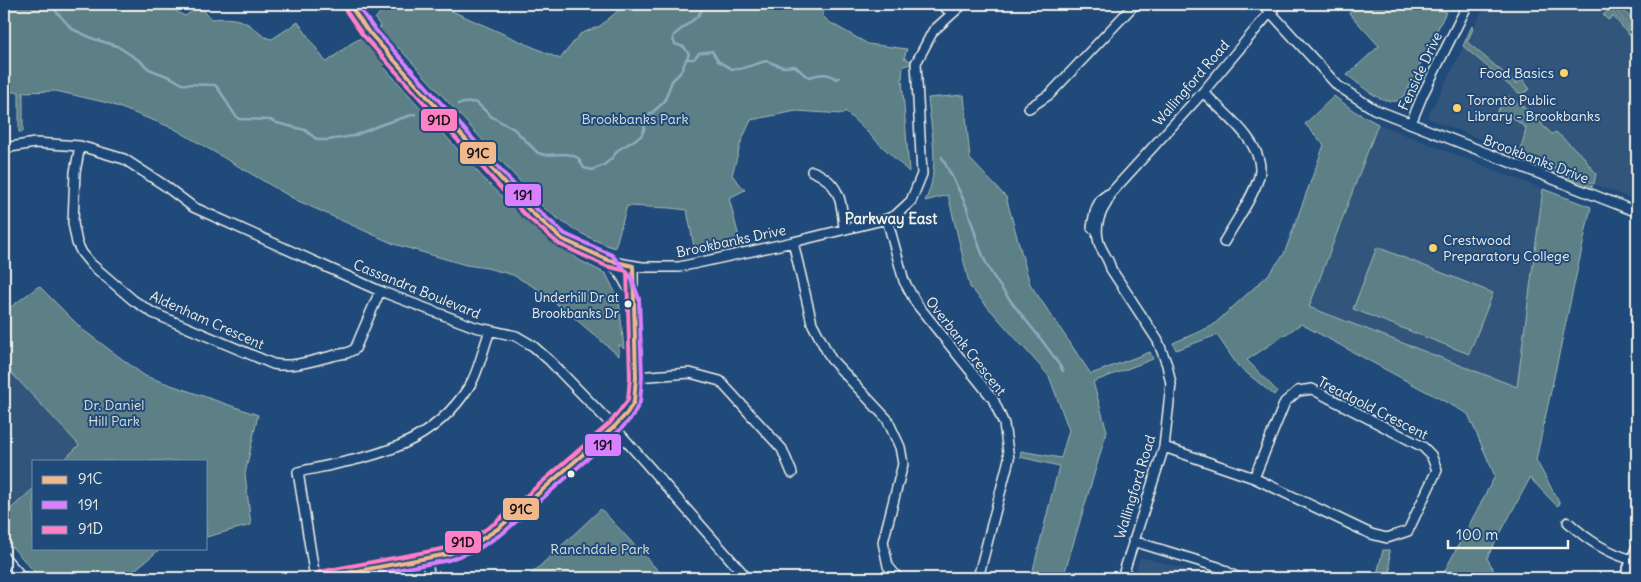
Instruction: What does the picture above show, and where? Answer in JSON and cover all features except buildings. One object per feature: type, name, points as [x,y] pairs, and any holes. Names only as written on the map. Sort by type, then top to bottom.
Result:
[{"type":"main road","points":[[1633,4],[1637,9]]},
{"type":"main road","points":[[1625,578],[1637,550]]},
{"type":"street","name":"Brookbanks Drive","points":[[349,4],[368,30],[529,210],[562,239],[608,260],[633,266],[679,267],[793,242],[887,219],[896,215],[911,201],[922,174],[916,63],[933,31],[963,4]]},
{"type":"street","points":[[941,4],[952,13]]},
{"type":"street","points":[[1029,108],[1050,94],[1135,4]]},
{"type":"street","name":"Brookbanks Drive","points":[[1263,4],[1338,86],[1374,109],[1637,212]]},
{"type":"street","name":"Wallingford Road","points":[[1122,578],[1164,447],[1171,384],[1167,365],[1158,341],[1111,269],[1100,245],[1097,235],[1098,224],[1111,193],[1203,92],[1278,4]]},
{"type":"street","name":"Fenside Drive","points":[[1411,123],[1427,86],[1468,4]]},
{"type":"street","points":[[1203,92],[1246,136],[1258,152],[1260,171],[1255,186],[1224,242]]},
{"type":"street","name":"Cassandra Boulevard","points":[[4,148],[36,143],[80,146],[124,159],[193,207],[380,291],[475,327],[516,336],[533,346],[550,360],[614,427],[747,578]]},
{"type":"street","name":"Aldenham Crescent","points":[[80,146],[75,172],[72,215],[77,243],[91,264],[133,300],[152,313],[273,364],[281,366],[293,365],[347,353],[355,349],[380,291]]},
{"type":"street","points":[[812,171],[827,178],[834,186],[843,217],[844,229]]},
{"type":"street","name":"Overbank Crescent","points":[[887,219],[904,281],[916,303],[993,399],[1004,424],[1009,459],[978,578]]},
{"type":"street","points":[[793,242],[812,324],[831,359],[887,418],[900,447],[903,464],[883,542],[888,566],[898,578]]},
{"type":"street","points":[[608,260],[621,274],[633,298]]},
{"type":"street","points":[[320,578],[460,551],[499,528],[614,427],[634,402],[636,377],[633,266]]},
{"type":"street","points":[[315,578],[298,472],[370,456],[406,444],[426,432],[448,414],[471,384],[490,331]]},
{"type":"street","points":[[636,377],[690,373],[720,381],[782,449],[792,473]]},
{"type":"street","name":"Treadgold Crescent","points":[[1164,447],[1254,478],[1371,534],[1387,538],[1408,531],[1437,470],[1431,455],[1423,446],[1312,389],[1298,390],[1285,402],[1254,478]]},
{"type":"street","points":[[1568,522],[1585,538],[1615,556],[1633,560]]},
{"type":"street","points":[[1133,541],[1218,567],[1238,578]]},
{"type":"street","points":[[4,557],[23,578]]},
{"type":"street","points":[[426,558],[430,578]]},
{"type":"shaded area","points":[[1486,4],[1605,4],[1637,40],[1637,201],[1427,118]]},
{"type":"shaded area","name":"Crestwood Preparatory College","points":[[1378,124],[1543,189],[1517,388],[1308,307]]},
{"type":"shaded area","points":[[4,365],[80,445],[64,460],[32,460],[32,490],[4,515]]},
{"type":"shaded area","points":[[1140,557],[1215,577],[1217,578],[1134,578]]},
{"type":"green space","name":"Brookbanks Park","points":[[4,4],[171,4],[177,12],[185,16],[200,6],[211,19],[239,20],[248,24],[265,37],[272,39],[298,22],[327,62],[350,44],[381,27],[375,19],[387,4],[436,4],[560,59],[580,34],[600,26],[626,4],[823,4],[823,16],[829,22],[868,44],[907,49],[904,58],[916,63],[903,66],[902,79],[909,172],[845,111],[843,114],[796,111],[751,120],[741,142],[732,175],[745,190],[729,198],[740,241],[695,252],[687,210],[627,206],[615,248],[578,231],[544,208],[399,48],[389,53],[383,65],[384,67],[486,181],[515,209],[529,214],[579,260],[606,274],[619,300],[624,349],[619,344],[619,356],[536,288],[513,275],[466,265],[394,244],[296,200],[173,128],[108,103],[56,91],[23,92],[23,132],[19,132],[19,92],[8,92],[4,88]]},
{"type":"green space","points":[[1355,4],[1437,4],[1446,12],[1405,95],[1397,101],[1384,100],[1377,97],[1347,75],[1379,46],[1349,13]]},
{"type":"green space","points":[[1618,6],[1637,25],[1637,36],[1612,7]]},
{"type":"green space","points":[[1611,9],[1637,38],[1637,44],[1613,16],[1608,20],[1603,15]]},
{"type":"green space","points":[[1472,26],[1473,29],[1467,42],[1517,84],[1522,79],[1530,89],[1522,94],[1517,92],[1463,46]]},
{"type":"green space","points":[[964,95],[970,159],[1006,197],[1030,284],[1091,374],[1150,352],[1153,359],[1093,382],[1107,431],[1063,578],[1031,578],[1059,466],[1020,457],[1021,451],[1061,458],[1069,430],[1049,376],[970,287],[948,195],[925,201],[930,189],[934,163],[928,98]]},
{"type":"green space","points":[[1334,96],[1354,111],[1378,124],[1309,307],[1517,387],[1543,189],[1591,207],[1536,460],[1560,504],[1557,506],[1530,478],[1487,558],[1498,578],[1441,578],[1495,476],[1468,414],[1301,324],[1247,360],[1277,391],[1274,395],[1238,366],[1217,335],[1176,350],[1173,343],[1212,326],[1268,275],[1284,254],[1324,145],[1305,124]]},
{"type":"green space","points":[[1509,96],[1542,122],[1542,125],[1552,134],[1556,132],[1585,158],[1596,173],[1594,184],[1520,155],[1526,128],[1513,118],[1495,114]]},
{"type":"green space","points":[[1519,157],[1593,186],[1589,188],[1521,161]]},
{"type":"green space","points":[[1377,247],[1493,293],[1469,354],[1353,309]]},
{"type":"green space","name":"Dr. Daniel Hill Park","points":[[39,286],[83,330],[145,376],[258,415],[245,474],[251,525],[208,536],[208,460],[64,460],[79,445],[4,365],[4,312]]},
{"type":"green space","points":[[32,490],[32,550],[159,550],[125,578],[40,578],[4,538],[4,515]]},
{"type":"green space","name":"Ranchdale Park","points":[[601,509],[665,578],[527,578]]},
{"type":"green space","points":[[1383,550],[1389,550],[1391,578],[1376,578]]},
{"type":"waterway","points":[[43,4],[53,8],[72,29],[94,39],[117,46],[149,69],[182,84],[215,85],[239,119],[271,120],[305,130],[320,140],[328,140],[353,136],[415,114]]},
{"type":"waterway","points":[[458,104],[477,103],[492,117],[514,129],[538,153],[545,155],[572,155],[578,158],[584,168],[592,170],[604,165],[618,150],[641,136],[644,130],[645,119],[664,102],[672,81],[680,73],[689,54],[684,47],[675,44],[674,35],[698,16],[706,4]]},
{"type":"waterway","points":[[686,59],[694,59],[699,53],[712,51],[718,61],[732,69],[740,69],[766,61],[783,67],[795,66],[810,77],[823,74],[830,75],[836,79],[839,78]]},
{"type":"waterway","points":[[942,157],[964,201],[985,262],[997,283],[1046,345],[1063,371]]},
{"type":"transit line","name":"91C","points":[[349,4],[367,30],[529,210],[562,239],[608,260],[633,266]]},
{"type":"transit line","name":"191","points":[[353,578],[449,560],[478,549],[503,533],[618,432],[632,417],[640,402],[642,377],[639,299],[631,277],[612,255],[565,234],[533,206],[372,26],[356,4]]},
{"type":"transit line","name":"91D","points":[[319,572],[447,548],[466,541],[484,531],[610,423],[628,400],[630,377],[627,271],[606,266],[559,244],[525,215],[362,34],[344,8]]},
{"type":"transit line","name":"91C","points":[[320,578],[448,554],[473,545],[499,528],[614,427],[634,402],[636,377],[633,266]]},
{"type":"place","name":"Food Basics","points":[[1564,73]]},
{"type":"place","name":"Toronto Public Library - Brookbanks","points":[[1457,108]]},
{"type":"place","name":"Crestwood Preparatory College","points":[[1433,248]]},
{"type":"place","name":"Underhill Dr at Brookbanks Dr","points":[[628,304]]},
{"type":"district","name":"Parkway East","points":[[891,218]]}]
